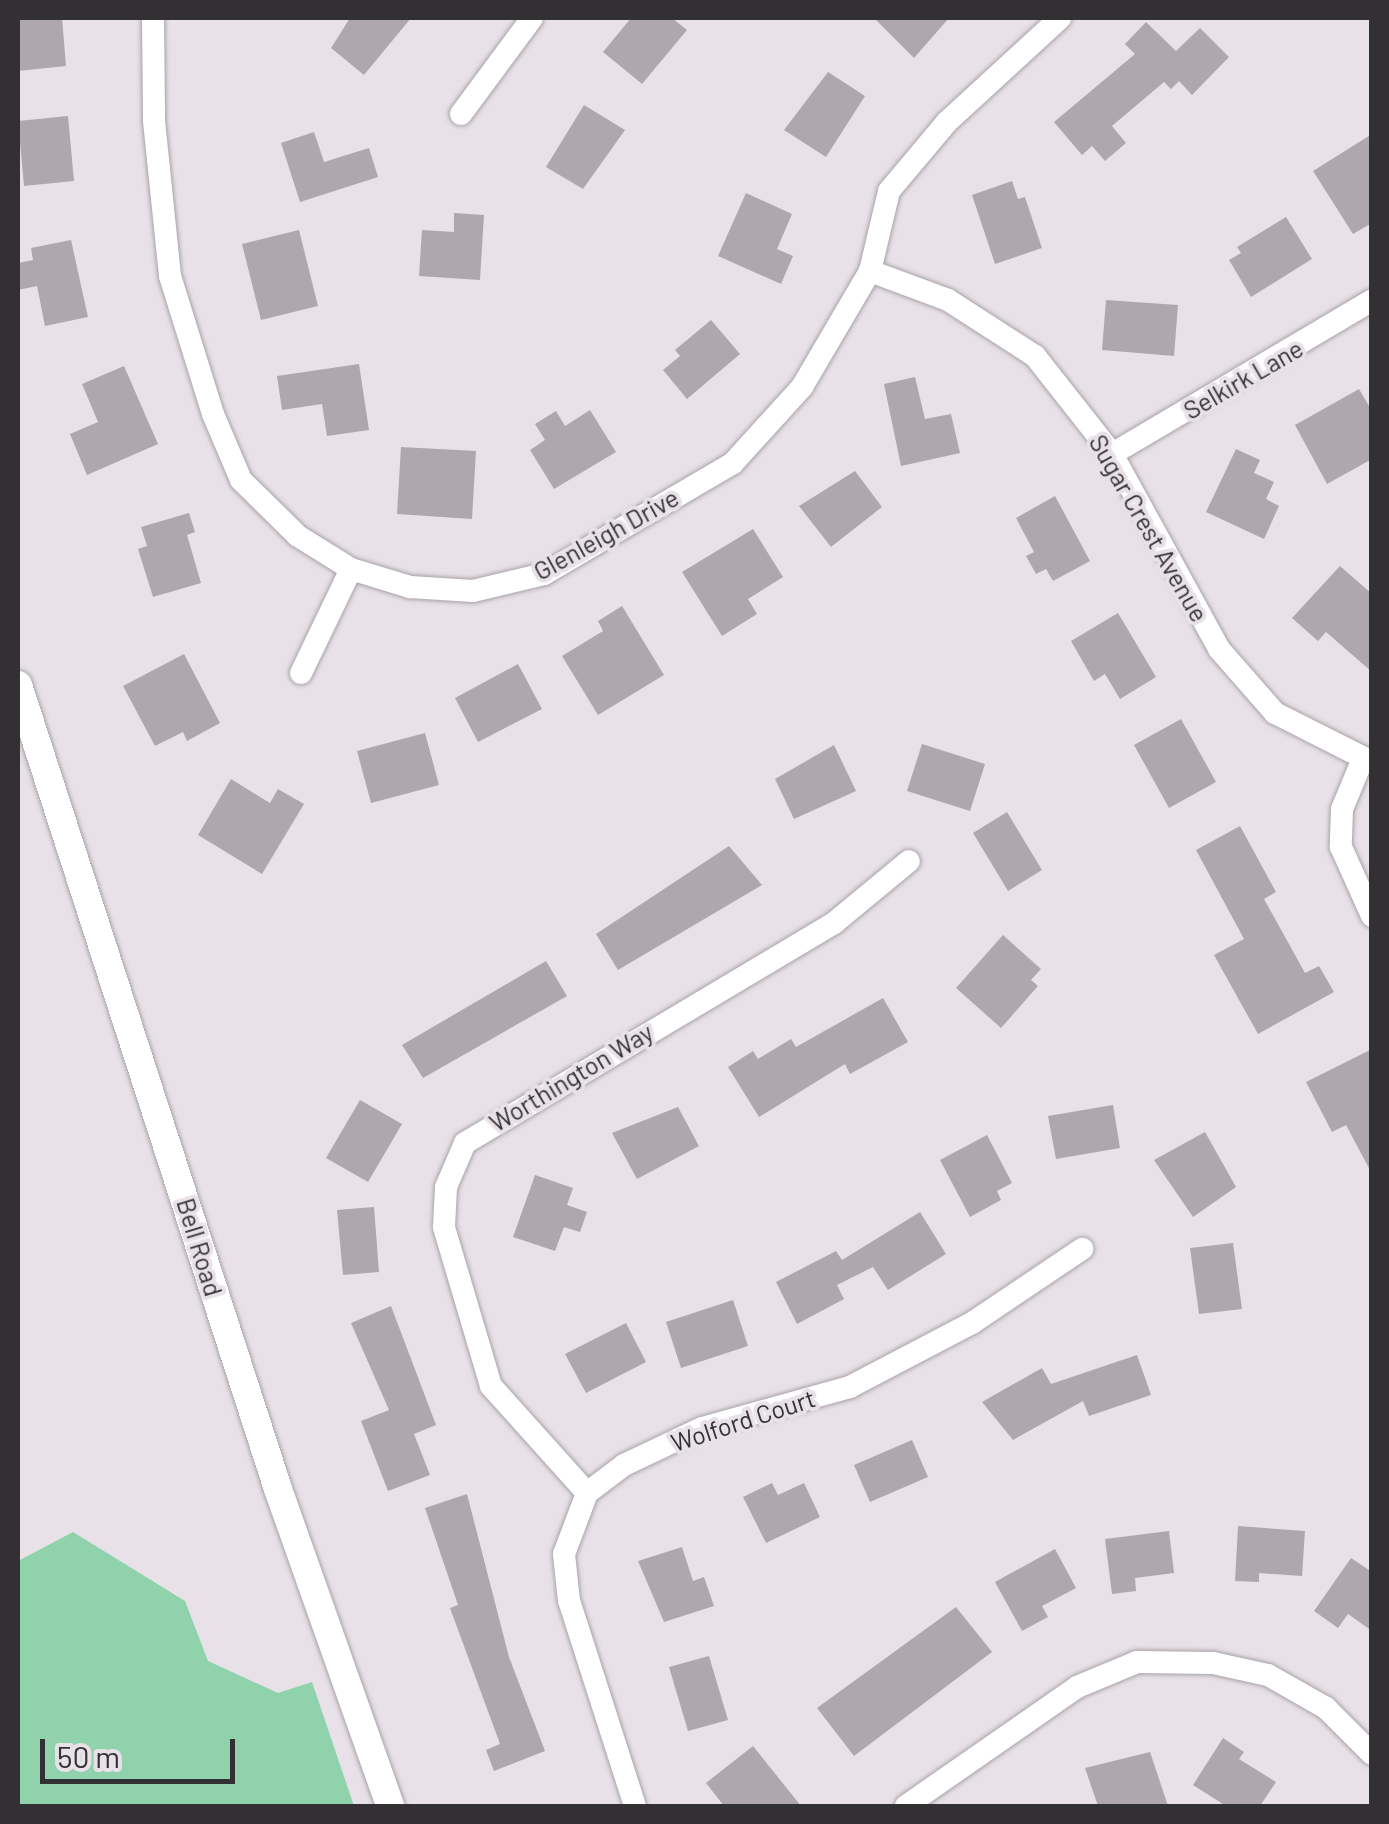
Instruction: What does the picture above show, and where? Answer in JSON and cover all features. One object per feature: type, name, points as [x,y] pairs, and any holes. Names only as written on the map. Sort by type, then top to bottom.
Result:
[{"type":"street","name":"Glenleigh Drive","points":[[153,18],[154,121],[170,276],[212,414],[241,480],[298,536],[352,569],[410,586],[473,591],[544,574],[733,463],[802,386],[870,271],[890,191],[947,122],[1060,18]]},
{"type":"street","points":[[461,114],[532,18]]},
{"type":"street","name":"Sugar Crest Avenue","points":[[870,271],[948,300],[1035,356],[1112,454],[1219,649],[1274,713],[1366,761]]},
{"type":"street","name":"Selkirk Lane","points":[[1112,454],[1372,300]]},
{"type":"street","points":[[301,673],[352,569]]},
{"type":"street","name":"Bell Road","points":[[18,685],[278,1490],[390,1806]]},
{"type":"street","points":[[1366,761],[1342,809],[1341,848],[1372,916]]},
{"type":"street","name":"Worthington Way","points":[[587,1494],[491,1386],[444,1227],[446,1187],[465,1144],[834,923],[908,861]]},
{"type":"street","name":"Wolford Court","points":[[587,1494],[624,1464],[702,1428],[850,1387],[972,1323],[1082,1249]]},
{"type":"street","points":[[587,1494],[564,1554],[569,1601],[635,1806]]},
{"type":"street","points":[[906,1806],[1077,1687],[1137,1662],[1213,1663],[1268,1675],[1326,1708],[1372,1754]]},
{"type":"green space","points":[[73,1532],[185,1601],[208,1661],[278,1693],[312,1682],[354,1806],[18,1806],[18,1561]]},
{"type":"building","points":[[18,18],[62,18],[66,66],[18,71]]},
{"type":"building","points":[[350,18],[411,18],[364,75],[331,48]]},
{"type":"building","points":[[631,18],[672,18],[687,30],[642,84],[603,52]]},
{"type":"building","points":[[874,18],[949,18],[914,58]]},
{"type":"building","points":[[1146,22],[1176,51],[1200,28],[1229,57],[1192,95],[1179,81],[1171,89],[1164,82],[1112,126],[1126,143],[1105,161],[1092,146],[1082,155],[1054,122],[1135,54],[1125,44]]},
{"type":"building","points":[[828,72],[865,96],[826,157],[784,130]]},
{"type":"building","points":[[584,105],[625,130],[583,189],[546,167]]},
{"type":"building","points":[[68,116],[74,181],[24,186],[18,121]]},
{"type":"building","points":[[314,132],[324,162],[369,148],[378,177],[300,202],[281,143]]},
{"type":"building","points":[[1372,134],[1372,223],[1353,234],[1313,171]]},
{"type":"building","points":[[1012,181],[1018,199],[1025,197],[1042,248],[995,264],[972,195]]},
{"type":"building","points":[[746,193],[792,214],[777,249],[793,256],[781,284],[718,256]]},
{"type":"building","points":[[454,213],[484,215],[480,280],[419,276],[422,230],[454,232]]},
{"type":"building","points":[[1286,217],[1312,259],[1251,297],[1229,260],[1241,253],[1237,247]]},
{"type":"building","points":[[299,230],[318,306],[261,320],[242,244]]},
{"type":"building","points":[[71,240],[88,317],[45,326],[37,286],[18,290],[18,263],[33,260],[31,248]]},
{"type":"building","points":[[1106,300],[1178,305],[1174,356],[1102,350]]},
{"type":"building","points":[[711,320],[740,354],[687,399],[663,370],[680,356],[675,350]]},
{"type":"building","points":[[359,364],[369,430],[327,436],[322,404],[282,410],[277,376]]},
{"type":"building","points":[[124,366],[158,444],[87,475],[70,434],[98,422],[82,384]]},
{"type":"building","points":[[915,377],[925,419],[951,414],[960,453],[901,466],[884,384]]},
{"type":"building","points":[[1359,389],[1372,411],[1372,459],[1327,484],[1295,425]]},
{"type":"building","points":[[590,410],[616,452],[554,489],[530,450],[545,440],[535,424],[556,411],[565,426]]},
{"type":"building","points":[[401,447],[476,451],[472,519],[397,514]]},
{"type":"building","points":[[1236,449],[1260,460],[1254,473],[1274,482],[1266,499],[1279,506],[1264,539],[1206,512]]},
{"type":"building","points":[[855,471],[882,507],[831,547],[799,506]]},
{"type":"building","points":[[1055,496],[1090,561],[1053,581],[1046,569],[1036,574],[1026,556],[1034,552],[1016,518]]},
{"type":"building","points":[[189,513],[195,532],[187,535],[201,583],[153,597],[138,549],[147,546],[141,527]]},
{"type":"building","points":[[753,529],[783,577],[748,599],[757,614],[722,636],[682,572]]},
{"type":"building","points":[[1340,566],[1372,594],[1372,672],[1326,632],[1318,641],[1292,618]]},
{"type":"building","points":[[622,606],[664,675],[598,715],[562,656],[603,631],[598,621]]},
{"type":"building","points":[[1118,613],[1156,677],[1120,699],[1105,674],[1094,681],[1071,641]]},
{"type":"building","points":[[184,654],[220,723],[187,741],[183,732],[155,746],[123,686]]},
{"type":"building","points":[[518,664],[542,709],[478,742],[455,698]]},
{"type":"building","points":[[1181,719],[1216,782],[1169,808],[1134,745]]},
{"type":"building","points":[[425,733],[439,785],[371,803],[357,751]]},
{"type":"building","points":[[922,744],[985,764],[970,811],[907,791]]},
{"type":"building","points":[[834,745],[856,791],[794,819],[775,779]]},
{"type":"building","points":[[231,779],[270,803],[278,789],[304,804],[262,874],[198,835]]},
{"type":"building","points":[[1007,812],[1042,870],[1008,891],[973,833]]},
{"type":"building","points":[[1240,826],[1276,892],[1264,899],[1305,973],[1319,966],[1334,992],[1258,1034],[1214,955],[1244,939],[1196,850]]},
{"type":"building","points":[[729,846],[762,885],[618,970],[596,934]]},
{"type":"building","points":[[1003,935],[1041,969],[1031,980],[1038,986],[1001,1028],[956,988]]},
{"type":"building","points":[[546,961],[567,996],[423,1078],[402,1045]]},
{"type":"building","points":[[883,998],[908,1042],[850,1074],[845,1064],[759,1117],[728,1067],[753,1051],[758,1059],[791,1039],[796,1047]]},
{"type":"building","points":[[1372,1049],[1372,1174],[1346,1125],[1332,1132],[1306,1082]]},
{"type":"building","points":[[360,1100],[402,1124],[368,1182],[326,1158]]},
{"type":"building","points":[[1113,1105],[1120,1148],[1056,1159],[1048,1116]]},
{"type":"building","points":[[678,1107],[699,1146],[637,1179],[612,1133]]},
{"type":"building","points":[[1205,1132],[1236,1187],[1193,1217],[1154,1160]]},
{"type":"building","points":[[987,1135],[1012,1183],[997,1191],[1001,1200],[970,1217],[940,1160]]},
{"type":"building","points":[[535,1175],[573,1188],[567,1205],[587,1212],[580,1232],[564,1227],[555,1251],[513,1237]]},
{"type":"building","points":[[374,1207],[379,1272],[343,1275],[337,1210]]},
{"type":"building","points":[[920,1212],[946,1254],[888,1290],[873,1267],[837,1285],[844,1299],[797,1324],[776,1282],[836,1251],[842,1260]]},
{"type":"building","points":[[1233,1243],[1242,1309],[1199,1314],[1190,1248]]},
{"type":"building","points":[[733,1300],[748,1346],[681,1368],[666,1322]]},
{"type":"building","points":[[391,1306],[436,1425],[414,1434],[430,1475],[388,1491],[361,1421],[389,1410],[351,1323]]},
{"type":"building","points":[[626,1323],[646,1362],[586,1393],[565,1354]]},
{"type":"building","points":[[1137,1355],[1151,1395],[1089,1416],[1083,1401],[1013,1440],[982,1402],[1042,1368],[1051,1384]]},
{"type":"building","points":[[912,1440],[928,1477],[870,1502],[854,1465]]},
{"type":"building","points":[[772,1483],[778,1495],[804,1483],[820,1517],[766,1543],[743,1497]]},
{"type":"building","points":[[467,1494],[509,1657],[545,1751],[494,1771],[486,1750],[500,1744],[450,1608],[458,1605],[425,1508]]},
{"type":"building","points":[[1238,1526],[1305,1531],[1302,1576],[1259,1573],[1259,1582],[1235,1581]]},
{"type":"building","points":[[1169,1531],[1174,1573],[1135,1578],[1136,1591],[1112,1594],[1105,1539]]},
{"type":"building","points":[[682,1547],[693,1581],[704,1577],[714,1606],[664,1622],[638,1561]]},
{"type":"building","points":[[1055,1549],[1076,1588],[1042,1606],[1048,1617],[1022,1631],[995,1582]]},
{"type":"building","points":[[1351,1558],[1372,1572],[1372,1631],[1348,1614],[1338,1628],[1314,1611]]},
{"type":"building","points":[[956,1607],[992,1652],[854,1756],[817,1708]]},
{"type":"building","points":[[709,1656],[728,1720],[688,1731],[669,1667]]},
{"type":"building","points":[[1223,1738],[1244,1752],[1239,1759],[1276,1782],[1260,1806],[1226,1806],[1193,1785]]},
{"type":"building","points":[[753,1746],[801,1806],[724,1806],[706,1783]]},
{"type":"building","points":[[1150,1752],[1168,1806],[1098,1806],[1085,1768]]}]
